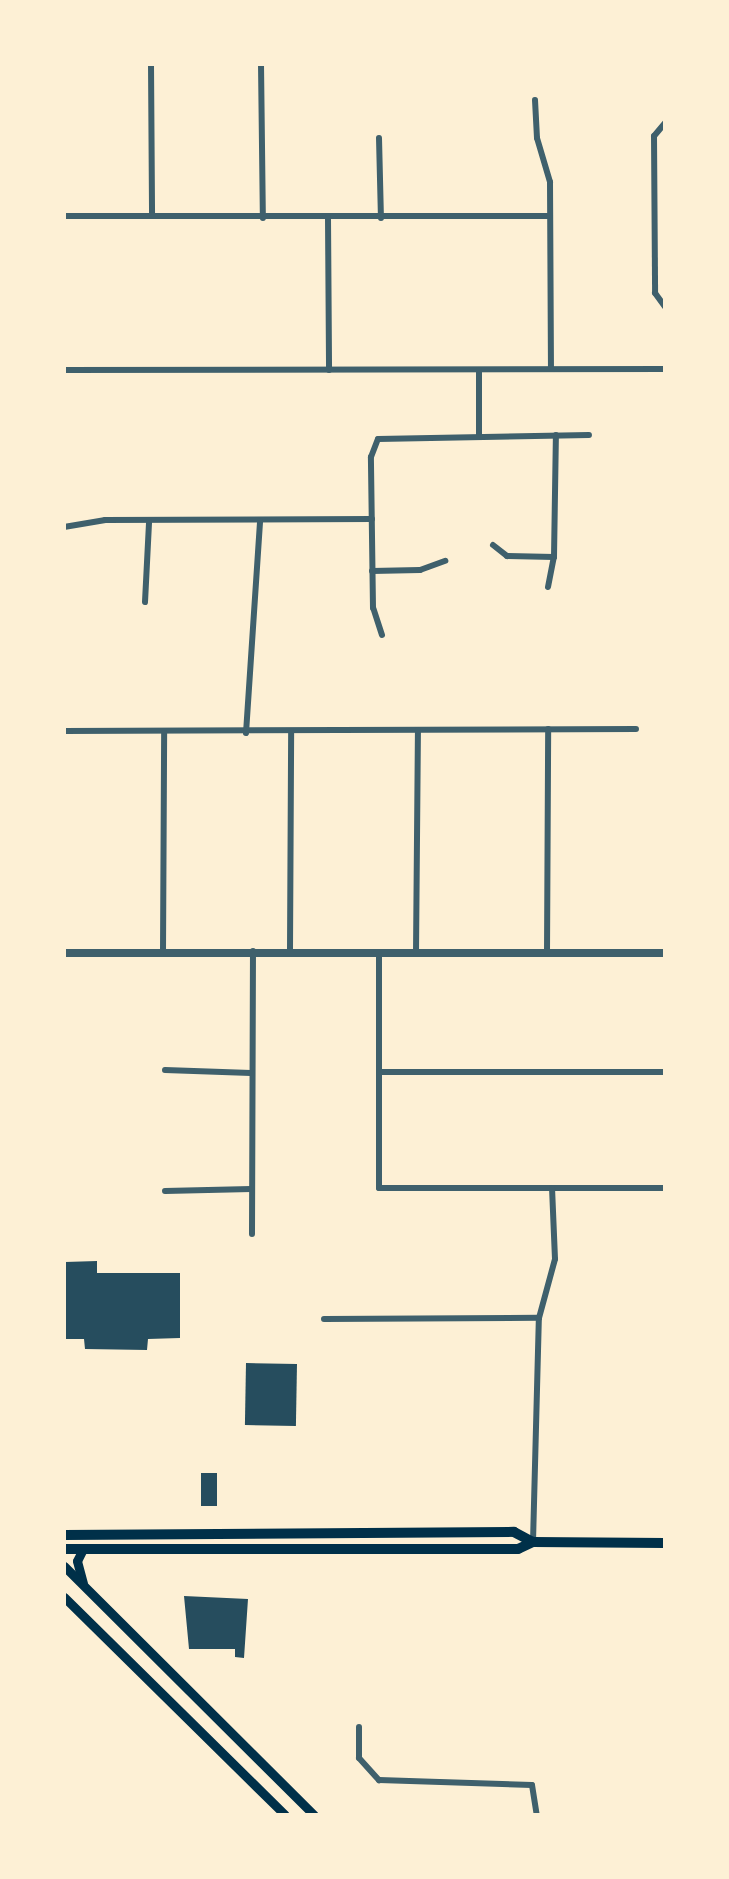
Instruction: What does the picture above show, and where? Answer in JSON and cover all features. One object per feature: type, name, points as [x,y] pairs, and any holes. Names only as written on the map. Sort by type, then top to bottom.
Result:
[{"type":"main road","points":[[64,1535],[514,1532],[533,1542]]},
{"type":"main road","points":[[64,1549],[518,1549],[533,1542],[665,1543]]},
{"type":"main road","points":[[83,1549],[77,1561],[84,1586]]},
{"type":"main road","points":[[64,1566],[314,1815]]},
{"type":"main road","points":[[64,1597],[285,1815]]},
{"type":"street","points":[[151,64],[152,216]]},
{"type":"street","points":[[261,64],[263,218]]},
{"type":"street","points":[[535,100],[550,216],[551,369]]},
{"type":"street","points":[[665,123],[654,136],[655,293],[665,307]]},
{"type":"street","points":[[379,138],[381,218]]},
{"type":"street","points":[[64,216],[550,216]]},
{"type":"street","points":[[328,218],[329,370]]},
{"type":"street","points":[[655,218],[665,218]]},
{"type":"street","points":[[64,370],[665,369]]},
{"type":"street","points":[[479,370],[479,435]]},
{"type":"street","points":[[548,587],[554,557],[556,435]]},
{"type":"street","points":[[382,635],[373,608],[372,571],[372,446],[378,439],[589,435]]},
{"type":"street","points":[[64,527],[105,520],[372,519]]},
{"type":"street","points":[[246,733],[260,521]]},
{"type":"street","points":[[145,602],[149,522]]},
{"type":"street","points":[[493,545],[507,556],[554,557]]},
{"type":"street","points":[[372,571],[420,570],[445,561]]},
{"type":"street","points":[[547,954],[548,729]]},
{"type":"street","points":[[64,731],[246,733],[636,729]]},
{"type":"street","points":[[416,953],[418,730]]},
{"type":"street","points":[[290,951],[291,731]]},
{"type":"street","points":[[163,952],[164,733]]},
{"type":"street","points":[[252,1234],[253,951]]},
{"type":"street","points":[[379,952],[379,1188],[665,1188]]},
{"type":"street","points":[[64,953],[665,953]]},
{"type":"street","points":[[165,1070],[251,1073]]},
{"type":"street","points":[[379,1072],[665,1072]]},
{"type":"street","points":[[533,1542],[539,1318],[555,1259],[552,1188]]},
{"type":"street","points":[[165,1191],[251,1189]]},
{"type":"street","points":[[324,1319],[539,1318]]},
{"type":"street","points":[[359,1727],[359,1758],[379,1780],[532,1785],[537,1815]]},
{"type":"building","points":[[97,1261],[97,1273],[180,1273],[180,1338],[148,1339],[147,1350],[85,1349],[84,1339],[64,1339],[65,1262]]},
{"type":"building","points":[[246,1363],[297,1364],[296,1426],[245,1425]]},
{"type":"building","points":[[201,1473],[217,1473],[217,1506],[201,1506]]},
{"type":"building","points":[[184,1596],[248,1599],[244,1658],[235,1657],[235,1649],[189,1649]]}]
